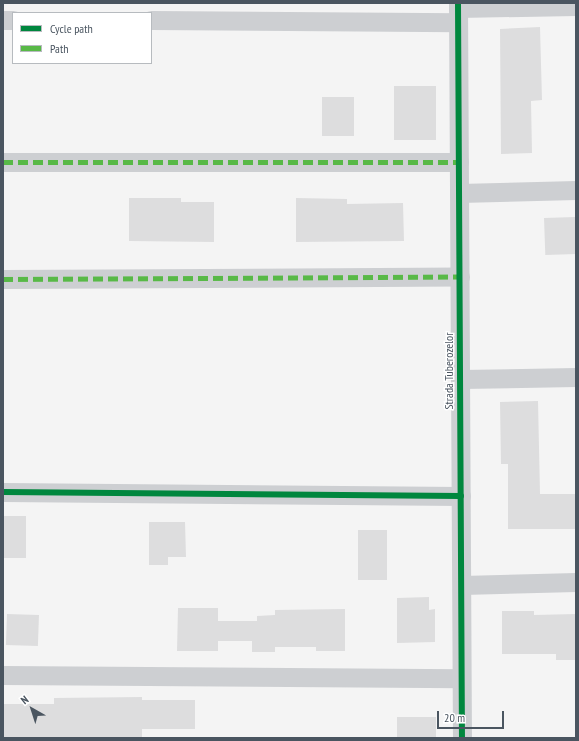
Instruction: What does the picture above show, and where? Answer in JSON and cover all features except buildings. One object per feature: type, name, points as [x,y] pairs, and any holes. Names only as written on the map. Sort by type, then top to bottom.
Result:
[{"type":"street","points":[[152,20],[576,6]]},
{"type":"street","name":"Strada Tuberozelor","points":[[458,11],[462,738]]},
{"type":"street","points":[[3,162],[458,162]]},
{"type":"street","points":[[459,193],[576,190]]},
{"type":"street","points":[[3,279],[460,277]]},
{"type":"street","points":[[460,379],[576,377]]},
{"type":"street","points":[[3,492],[461,496]]},
{"type":"street","points":[[462,585],[576,582]]},
{"type":"street","points":[[3,675],[461,678]]},
{"type":"marked path","points":[[3,162],[459,162]]},
{"type":"marked path","points":[[3,279],[460,277]]},
{"type":"cycle path","points":[[458,3],[462,738]]},
{"type":"cycle path","points":[[3,492],[461,496]]}]
